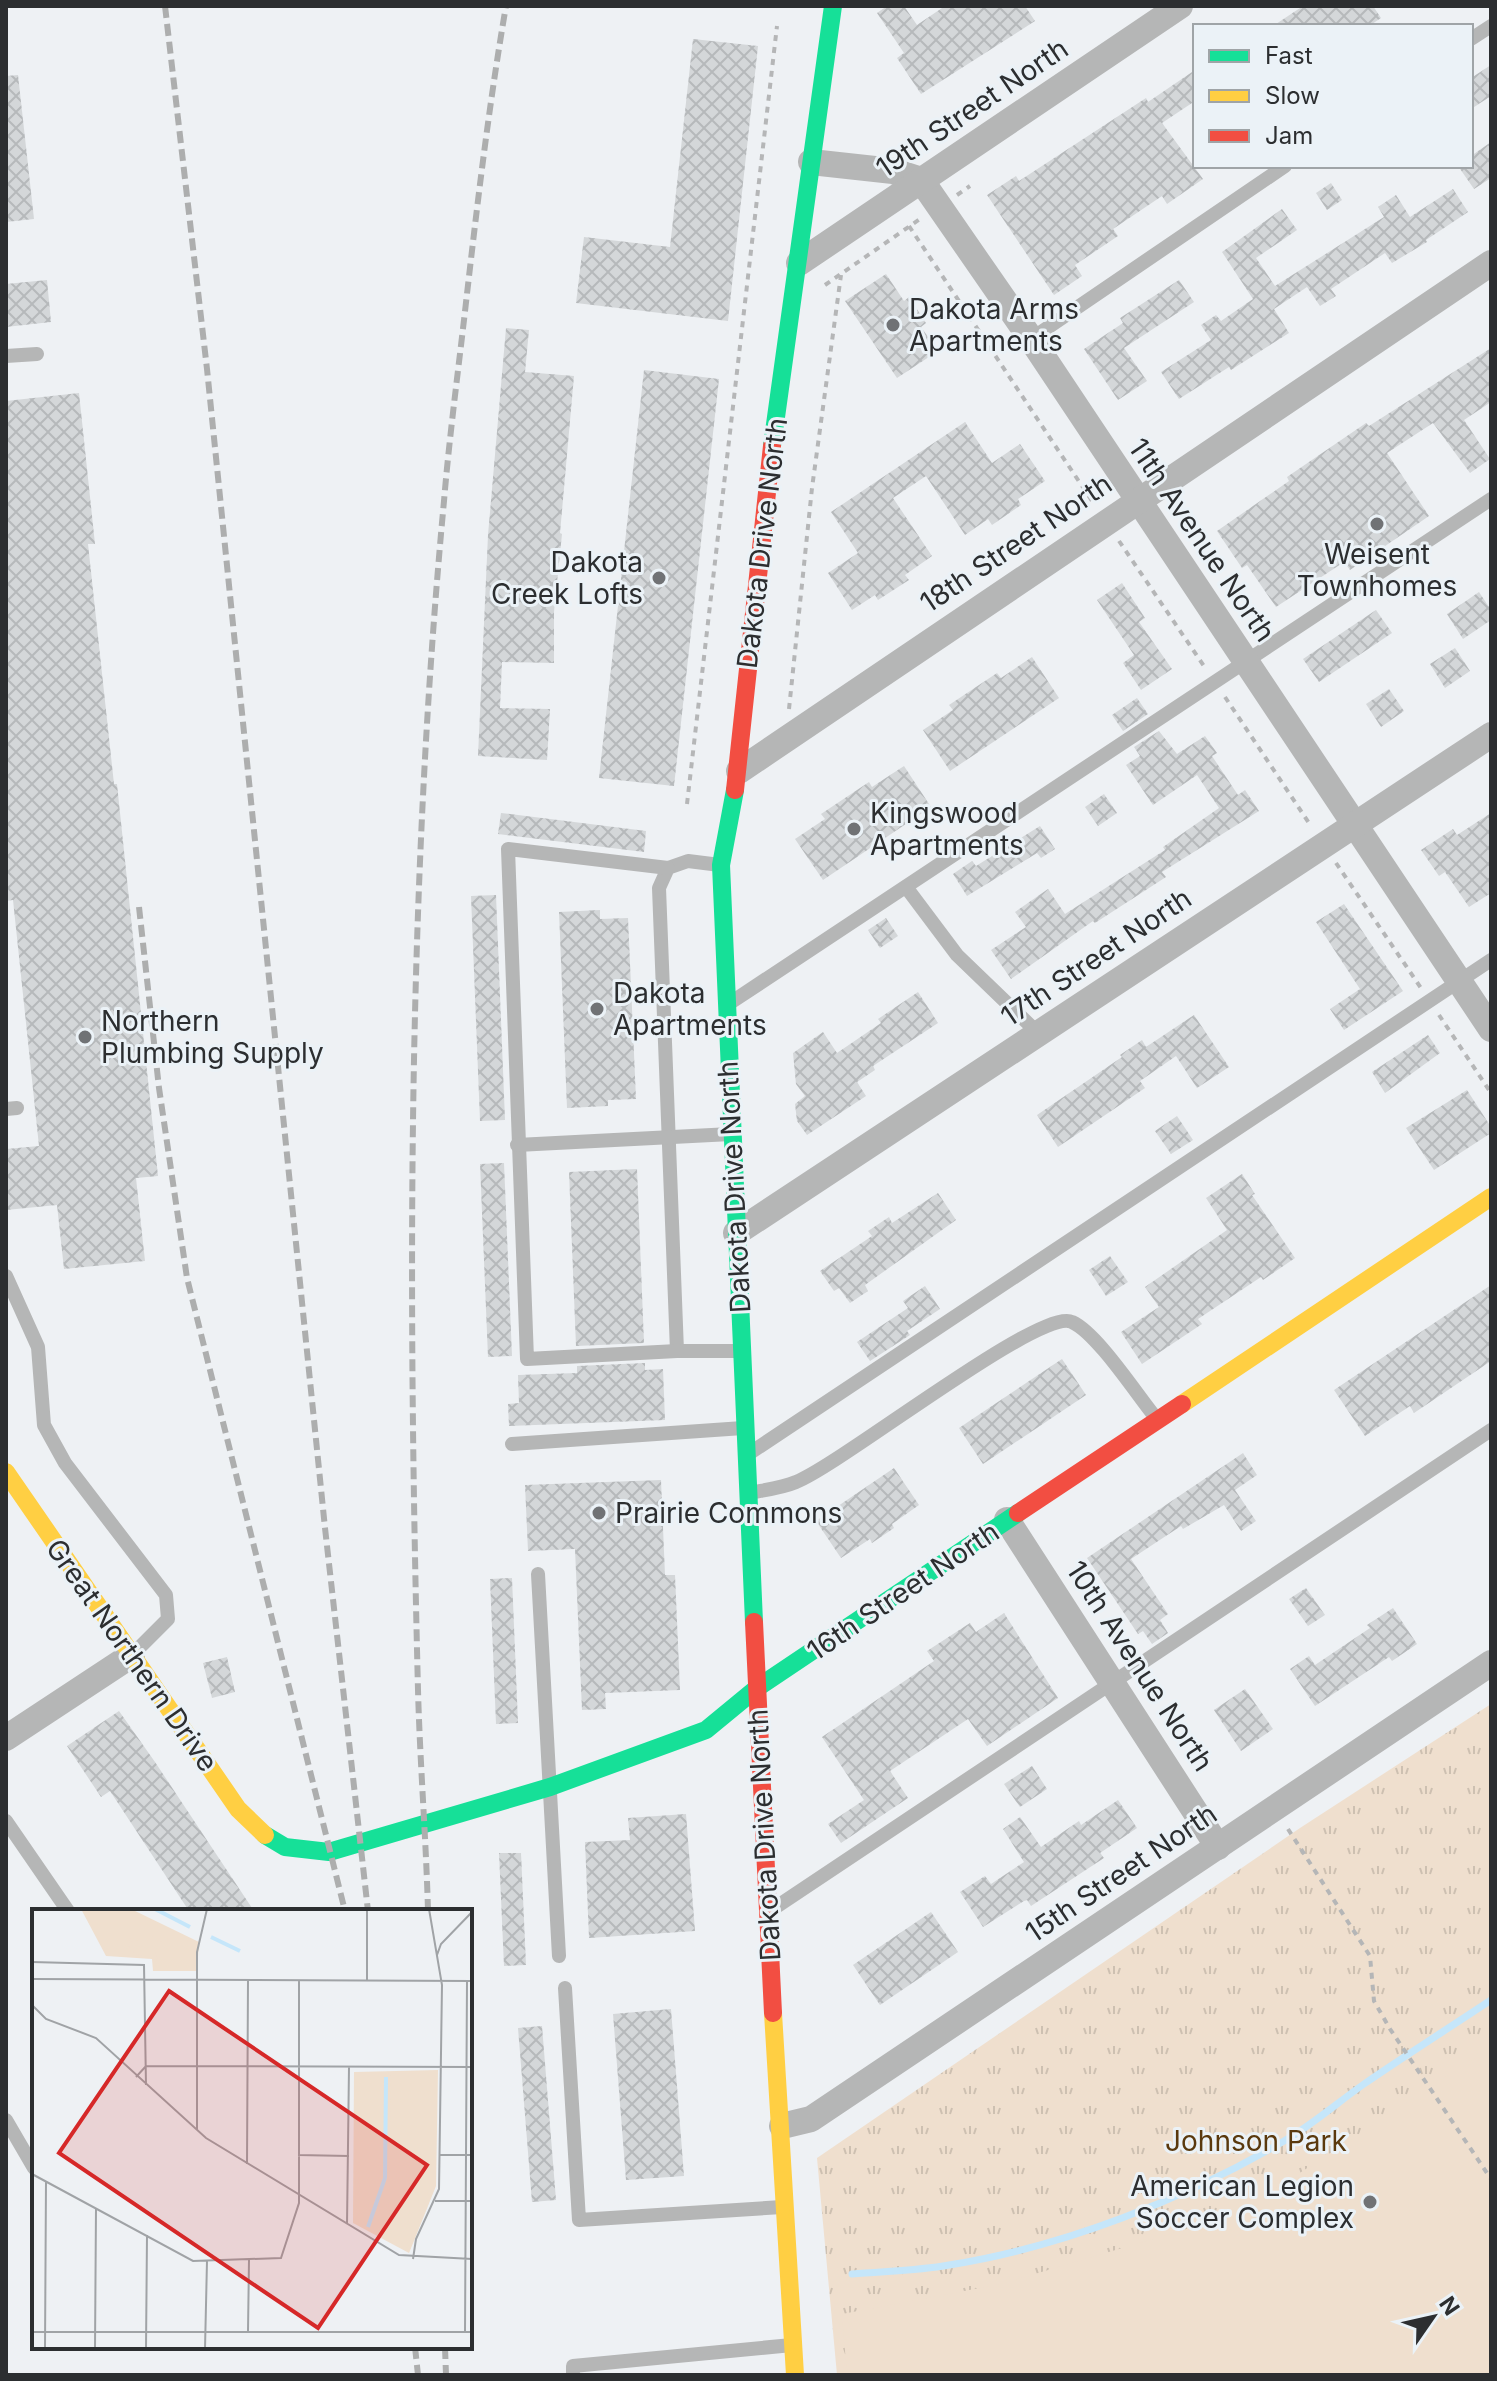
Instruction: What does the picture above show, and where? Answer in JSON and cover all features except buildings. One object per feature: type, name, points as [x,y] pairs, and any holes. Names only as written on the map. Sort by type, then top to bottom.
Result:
[{"type":"street","name":"Dakota Drive North","points":[[795,2375],[767,1914],[721,865],[739,771],[761,525],[833,6]]},
{"type":"street","name":"19th Street North","points":[[799,263],[1180,6]]},
{"type":"street","points":[[811,162],[893,171],[921,180]]},
{"type":"street","name":"11th Avenue North","points":[[921,180],[1031,339],[1136,501],[1491,1029]]},
{"type":"street","name":"18th Street North","points":[[739,771],[1491,263]]},
{"type":"street","name":"17th Street North","points":[[736,1233],[1491,735]]},
{"type":"street","name":"16th Street North","points":[[263,1834],[285,1847],[329,1852],[550,1787],[706,1730],[757,1688],[1491,1197]]},
{"type":"street","name":"Great Northern Drive","points":[[6,1472],[238,1809],[263,1834]]},
{"type":"street","name":"10th Avenue North","points":[[1007,1520],[1218,1847]]},
{"type":"street","points":[[6,1738],[132,1655]]},
{"type":"street","name":"15th Street North","points":[[782,2126],[811,2119],[1491,1663]]},
{"type":"lane","points":[[1473,38],[1491,26]]},
{"type":"lane","points":[[1031,339],[1282,168]]},
{"type":"lane","points":[[6,356],[37,354]]},
{"type":"lane","points":[[726,1005],[1491,499]]},
{"type":"lane","points":[[721,865],[688,861],[668,868],[508,849],[517,1145],[527,1359],[741,1351]]},
{"type":"lane","points":[[668,868],[659,888],[677,1351]]},
{"type":"lane","points":[[906,887],[957,955],[1039,1034]]},
{"type":"lane","points":[[746,1456],[1491,960]]},
{"type":"lane","points":[[517,1145],[732,1134]]},
{"type":"lane","points":[[6,1276],[38,1347],[44,1425],[65,1463],[166,1595],[168,1619],[132,1655]]},
{"type":"lane","points":[[748,1493],[796,1482],[980,1363],[1038,1329],[1062,1319],[1073,1322],[1092,1338],[1157,1420]]},
{"type":"lane","points":[[512,1444],[745,1428]]},
{"type":"lane","points":[[767,1914],[1491,1430]]},
{"type":"lane","points":[[538,1574],[559,1956]]},
{"type":"lane","points":[[6,1821],[67,1909]]},
{"type":"lane","points":[[565,1988],[579,2220],[783,2207]]},
{"type":"lane","points":[[6,2120],[32,2165]]},
{"type":"lane","points":[[573,2375],[573,2366],[792,2345]]},
{"type":"path","points":[[687,804],[777,26]]},
{"type":"path","points":[[792,305],[970,186]]},
{"type":"path","points":[[909,226],[1491,1093]]},
{"type":"path","points":[[785,740],[812,488],[841,275]]},
{"type":"path","points":[[1273,1809],[1370,1956],[1374,2001],[1390,2029],[1491,2179]]},
{"type":"green space","name":"Johnson Park","points":[[1491,1704],[1491,2375],[837,2375],[817,2158],[1300,1828]]},
{"type":"green space","name":"American Legion Soccer Complex","points":[[1491,2047],[1491,2375],[847,2375],[842,2314],[1001,2284],[1210,2222],[1286,2182]]},
{"type":"waterway","points":[[852,2274],[925,2269],[992,2257],[1079,2233],[1165,2201],[1294,2135],[1364,2084],[1491,2000]]},
{"type":"railway","points":[[165,6],[207,369],[325,1528],[368,1909]]},
{"type":"railway","points":[[428,1909],[418,1690],[412,1244],[413,1096],[423,798],[448,456],[483,163],[506,6]]},
{"type":"railway","points":[[139,907],[159,1088],[187,1278],[345,1909]]},
{"type":"railway","points":[[415,2349],[418,2375]]},
{"type":"railway","points":[[445,2349],[446,2375]]},
{"type":"traffic: fast","points":[[772,446],[833,6]]},
{"type":"traffic: fast","points":[[735,790],[721,865],[754,1622]]},
{"type":"traffic: fast","points":[[265,1835],[285,1847],[329,1852],[550,1787],[706,1730],[757,1688],[1018,1513]]},
{"type":"traffic: slow","points":[[1182,1404],[1491,1197]]},
{"type":"traffic: slow","points":[[6,1472],[238,1809],[265,1835]]},
{"type":"traffic: slow","points":[[773,2013],[795,2375]]},
{"type":"traffic: jam","points":[[735,790],[772,446]]},
{"type":"traffic: jam","points":[[1018,1513],[1182,1404]]},
{"type":"traffic: jam","points":[[754,1622],[773,2013]]},
{"type":"place","name":"Dakota Arms Apartments","points":[[893,325]]},
{"type":"place","name":"Weisent Townhomes","points":[[1377,524]]},
{"type":"place","name":"Dakota Creek Lofts","points":[[659,578]]},
{"type":"place","name":"Kingswood Apartments","points":[[854,829]]},
{"type":"place","name":"Dakota Apartments","points":[[597,1009]]},
{"type":"place","name":"Northern Plumbing Supply","points":[[85,1037]]},
{"type":"place","name":"Prairie Commons","points":[[599,1513]]},
{"type":"place","name":"American Legion Soccer Complex","points":[[1370,2202]]}]
